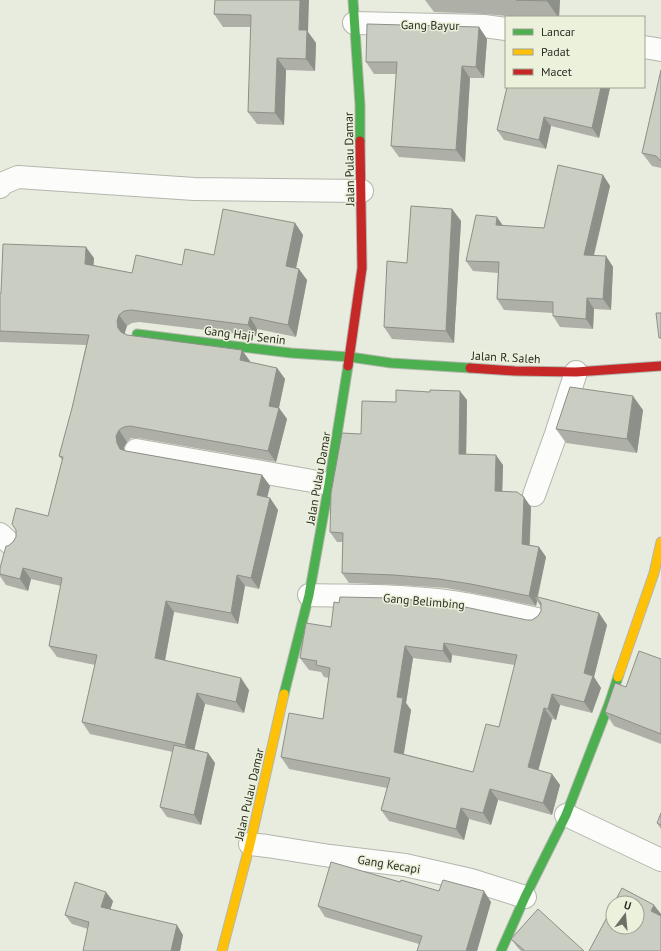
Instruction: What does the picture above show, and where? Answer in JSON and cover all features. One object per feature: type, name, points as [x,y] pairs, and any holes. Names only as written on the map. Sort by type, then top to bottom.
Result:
[{"type":"street","name":"Jalan Pulau Damar","points":[[222,951],[250,844],[278,719],[309,595],[350,357],[362,268],[360,105],[353,0]]},
{"type":"street","name":"Gang Bayur","points":[[354,23],[484,26],[505,29]]},
{"type":"street","points":[[645,47],[661,50]]},
{"type":"street","points":[[0,187],[1,184],[18,177],[194,189],[362,191]]},
{"type":"street","name":"Gang Haji Senin","points":[[137,334],[284,352],[350,357]]},
{"type":"street","name":"Jalan R. Saleh","points":[[350,357],[392,363],[515,371],[576,372],[661,366]]},
{"type":"street","points":[[534,495],[576,372]]},
{"type":"street","points":[[136,450],[329,484]]},
{"type":"street","points":[[501,951],[525,897],[566,815],[609,704],[654,573],[661,542]]},
{"type":"street","name":"Gang Belimbing","points":[[309,595],[414,598],[451,602],[537,619]]},
{"type":"street","points":[[566,815],[661,860]]},
{"type":"street","name":"Gang Kecapi","points":[[250,844],[405,865],[471,880],[525,897]]},
{"type":"building","points":[[215,0],[300,0],[299,30],[307,30],[306,59],[277,58],[275,113],[248,112],[251,15],[214,14]]},
{"type":"building","points":[[516,0],[547,0],[547,1]]},
{"type":"building","points":[[367,24],[479,27],[476,67],[462,66],[456,150],[391,146],[397,62],[366,62]]},
{"type":"building","points":[[661,70],[661,161],[656,156],[642,153]]},
{"type":"building","points":[[507,88],[601,88],[592,128],[544,117],[539,140],[497,130]]},
{"type":"building","points":[[558,165],[603,175],[584,255],[606,256],[603,299],[587,298],[586,319],[553,316],[553,302],[497,299],[499,262],[466,261],[476,215],[497,217],[496,225],[544,228]]},
{"type":"building","points":[[411,206],[452,209],[446,331],[384,327],[387,261],[407,263]]},
{"type":"building","points":[[223,209],[295,223],[286,266],[299,269],[288,325],[250,317],[248,325],[131,310],[124,311],[119,315],[117,321],[118,328],[121,332],[127,335],[242,350],[240,360],[277,368],[269,406],[279,408],[268,451],[130,426],[119,430],[116,436],[120,449],[126,451],[262,475],[257,495],[270,498],[251,578],[237,575],[231,613],[166,601],[155,658],[241,678],[236,702],[197,693],[185,745],[82,722],[97,655],[49,646],[62,578],[23,568],[20,579],[0,574],[0,568],[6,546],[13,542],[16,537],[16,530],[12,524],[16,508],[48,516],[63,457],[59,456],[89,335],[0,331],[0,293],[3,244],[86,247],[85,264],[132,273],[136,255],[182,265],[185,249],[214,255]]},
{"type":"building","points":[[656,313],[661,313],[661,338],[659,338]]},
{"type":"building","points":[[570,387],[633,396],[627,439],[556,429]]},
{"type":"building","points":[[396,390],[430,392],[430,390],[460,391],[459,454],[496,455],[495,491],[517,492],[524,497],[522,544],[539,547],[529,596],[439,579],[394,575],[342,573],[343,533],[330,532],[331,493],[342,433],[361,434],[362,401],[396,402]]},
{"type":"building","points":[[534,596],[599,613],[584,673],[593,676],[584,702],[552,694],[548,709],[544,708],[528,767],[552,774],[543,803],[490,789],[483,813],[461,808],[456,829],[381,810],[390,778],[281,757],[289,713],[323,719],[330,668],[316,665],[317,661],[300,658],[306,623],[331,627],[334,602],[339,603],[340,597],[391,598],[435,602],[527,620],[532,620],[538,616],[541,611],[541,603]],"holes":[[[444,643],[517,655],[499,727],[486,724],[473,772],[394,752],[403,698],[397,697],[405,646],[443,651]]]},
{"type":"building","points":[[639,651],[661,659],[661,734],[605,712],[615,683],[626,687]]},
{"type":"building","points":[[174,745],[208,753],[194,815],[160,807]]},
{"type":"building","points":[[661,813],[661,825],[657,823]]},
{"type":"building","points":[[331,862],[400,882],[401,880],[439,891],[443,880],[484,891],[466,951],[417,951],[422,936],[318,906]]},
{"type":"building","points":[[75,882],[106,892],[101,907],[177,925],[171,951],[83,951],[89,922],[65,915]]},
{"type":"building","points":[[622,888],[635,895],[618,895]]},
{"type":"building","points":[[645,900],[654,905],[651,911],[661,916],[661,951],[589,951],[605,921],[605,935],[645,935]]},
{"type":"building","points":[[538,909],[584,951],[525,951],[511,939]]},
{"type":"traffic: fast","points":[[353,0],[360,105],[360,141]]},
{"type":"traffic: fast","points":[[137,334],[291,353],[350,357],[391,363],[470,368]]},
{"type":"traffic: fast","points":[[284,694],[309,595],[348,366]]},
{"type":"traffic: fast","points":[[501,951],[525,897],[566,815],[618,677]]},
{"type":"traffic: slow","points":[[618,677],[654,573],[661,542]]},
{"type":"traffic: slow","points":[[222,951],[250,844],[284,694]]},
{"type":"traffic: jam","points":[[348,366],[362,268],[360,141]]},
{"type":"traffic: jam","points":[[470,368],[515,371],[576,372],[661,366]]}]
